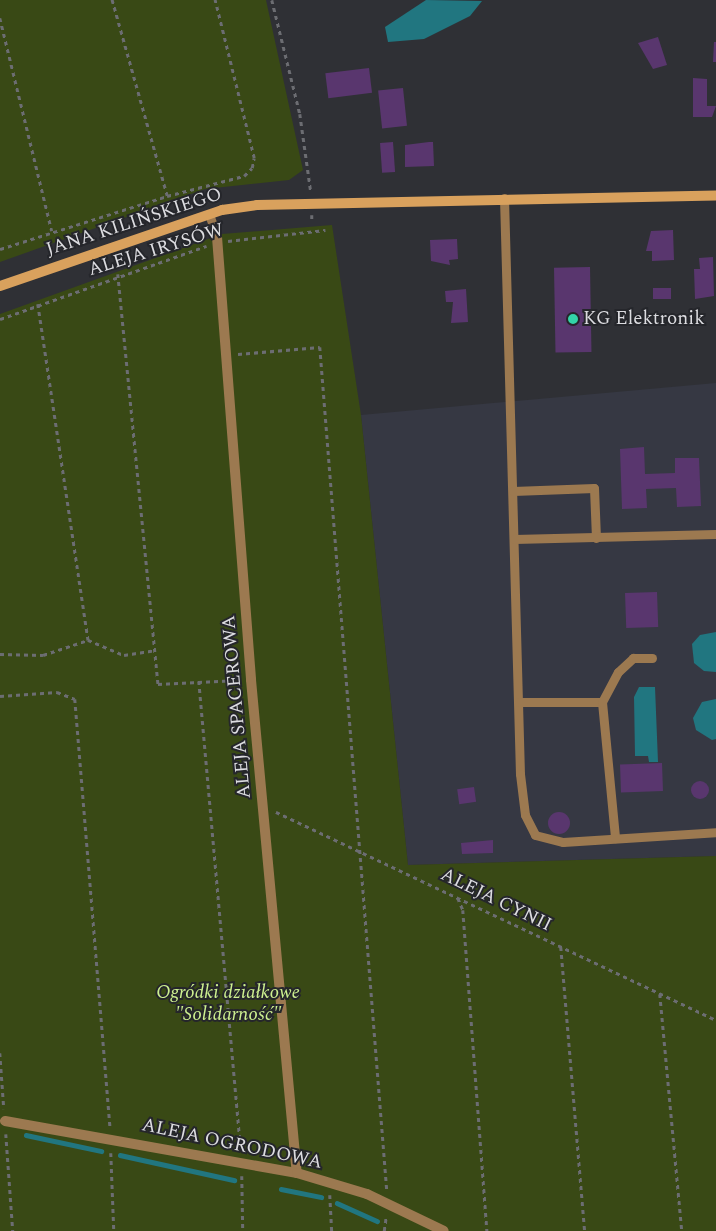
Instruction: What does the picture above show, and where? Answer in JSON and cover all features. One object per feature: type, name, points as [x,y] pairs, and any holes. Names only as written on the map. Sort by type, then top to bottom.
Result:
[{"type":"street","name":"JANA KILIŃSKIEGO","points":[[0,286],[209,214],[310,202],[716,195]]},
{"type":"street","name":"ALEJA SPACEROWA","points":[[218,240],[224,355],[251,680],[297,1173]]},
{"type":"street","name":"ALEJA OGRODOWA","points":[[5,1121],[111,1137],[242,1164],[297,1173],[330,1182],[387,1204],[444,1231]]},
{"type":"lane","points":[[504,198],[520,774],[525,815],[535,835],[562,842],[716,832]]},
{"type":"lane","points":[[209,214],[218,240]]},
{"type":"lane","points":[[513,491],[594,488],[596,538]]},
{"type":"lane","points":[[514,539],[716,534]]},
{"type":"lane","points":[[615,838],[602,702],[618,672],[633,658],[652,658]]},
{"type":"lane","points":[[519,702],[602,702]]},
{"type":"path","points":[[112,0],[167,196]]},
{"type":"path","points":[[0,249],[167,196],[244,176],[252,168],[254,158],[215,0]]},
{"type":"path","points":[[272,0],[300,114],[310,202]]},
{"type":"path","points":[[0,18],[52,232]]},
{"type":"path","name":"ALEJA IRYSÓW","points":[[0,319],[118,274],[218,240],[325,230]]},
{"type":"path","points":[[118,274],[158,684],[251,680]]},
{"type":"path","points":[[38,304],[88,640]]},
{"type":"path","points":[[224,355],[320,347],[387,1204],[384,1231]]},
{"type":"path","points":[[0,654],[43,655],[88,640],[124,655],[154,650]]},
{"type":"path","points":[[199,681],[242,1164],[242,1231]]},
{"type":"path","points":[[0,696],[57,692],[75,699],[111,1137],[114,1231]]},
{"type":"path","name":"ALEJA CYNII","points":[[264,806],[716,1020]]},
{"type":"path","points":[[457,897],[464,910],[488,1231]]},
{"type":"path","points":[[561,947],[585,1231]]},
{"type":"path","points":[[660,994],[682,1231]]},
{"type":"path","points":[[0,1053],[13,1231]]},
{"type":"path","points":[[330,1182],[332,1231]]},
{"type":"shaded area","points":[[716,383],[716,856],[408,865],[361,415]]},
{"type":"green space","points":[[0,0],[266,0],[303,170],[289,180],[205,189],[0,262]]},
{"type":"green space","name":"Ogródki działkowe \"Solidarność\"","points":[[332,225],[361,415],[408,865],[716,856],[716,1231],[0,1231],[0,314],[222,234]]},
{"type":"water","points":[[426,0],[482,1],[470,16],[424,39],[388,42],[385,27]]},
{"type":"water","points":[[716,632],[716,672],[704,671],[694,663],[692,644],[700,635]]},
{"type":"water","points":[[639,687],[655,687],[658,762],[649,762],[648,756],[635,756],[634,697]]},
{"type":"water","points":[[716,699],[716,739],[712,740],[696,730],[693,718],[702,702]]},
{"type":"building","points":[[658,37],[667,65],[653,69],[638,43]]},
{"type":"building","points":[[714,42],[716,42],[716,62],[713,62]]},
{"type":"building","points":[[369,68],[372,93],[328,98],[325,73]]},
{"type":"building","points":[[693,78],[707,79],[707,106],[716,106],[712,117],[693,117]]},
{"type":"building","points":[[403,88],[407,126],[382,128],[378,91]]},
{"type":"building","points":[[393,142],[395,172],[382,173],[380,143]]},
{"type":"building","points":[[433,142],[434,166],[405,167],[405,145]]},
{"type":"building","points":[[673,230],[674,260],[652,261],[652,251],[646,251],[651,231]]},
{"type":"building","points":[[457,239],[458,259],[449,260],[450,265],[431,261],[430,240]]},
{"type":"building","points":[[713,257],[714,296],[695,299],[694,269],[700,269],[699,258]]},
{"type":"building","name":"KG Elektronik","points":[[590,267],[591,352],[555,353],[554,268]]},
{"type":"building","points":[[653,288],[671,288],[671,299],[653,299]]},
{"type":"building","points":[[466,289],[468,322],[451,323],[453,302],[446,302],[445,291]]},
{"type":"building","points":[[644,447],[645,474],[675,473],[675,458],[699,458],[701,506],[677,507],[676,488],[646,489],[647,508],[622,509],[620,449]]},
{"type":"building","points":[[657,592],[658,627],[626,628],[625,593]]},
{"type":"building","points":[[662,763],[663,791],[621,792],[620,764]]},
{"type":"building","points":[[700,781],[706,784],[709,790],[706,796],[700,799],[694,796],[691,790],[694,784]]},
{"type":"building","points":[[474,787],[476,802],[459,804],[457,789]]},
{"type":"building","points":[[559,812],[567,815],[570,823],[567,831],[559,834],[551,831],[548,823],[551,815]]},
{"type":"building","points":[[493,840],[493,853],[462,854],[461,843]]},
{"type":"waterway","points":[[26,1135],[101,1151]]},
{"type":"waterway","points":[[120,1155],[234,1180]]},
{"type":"waterway","points":[[281,1189],[321,1197]]},
{"type":"waterway","points":[[337,1203],[377,1221]]},
{"type":"place","name":"KG Elektronik","points":[[573,319]]}]
